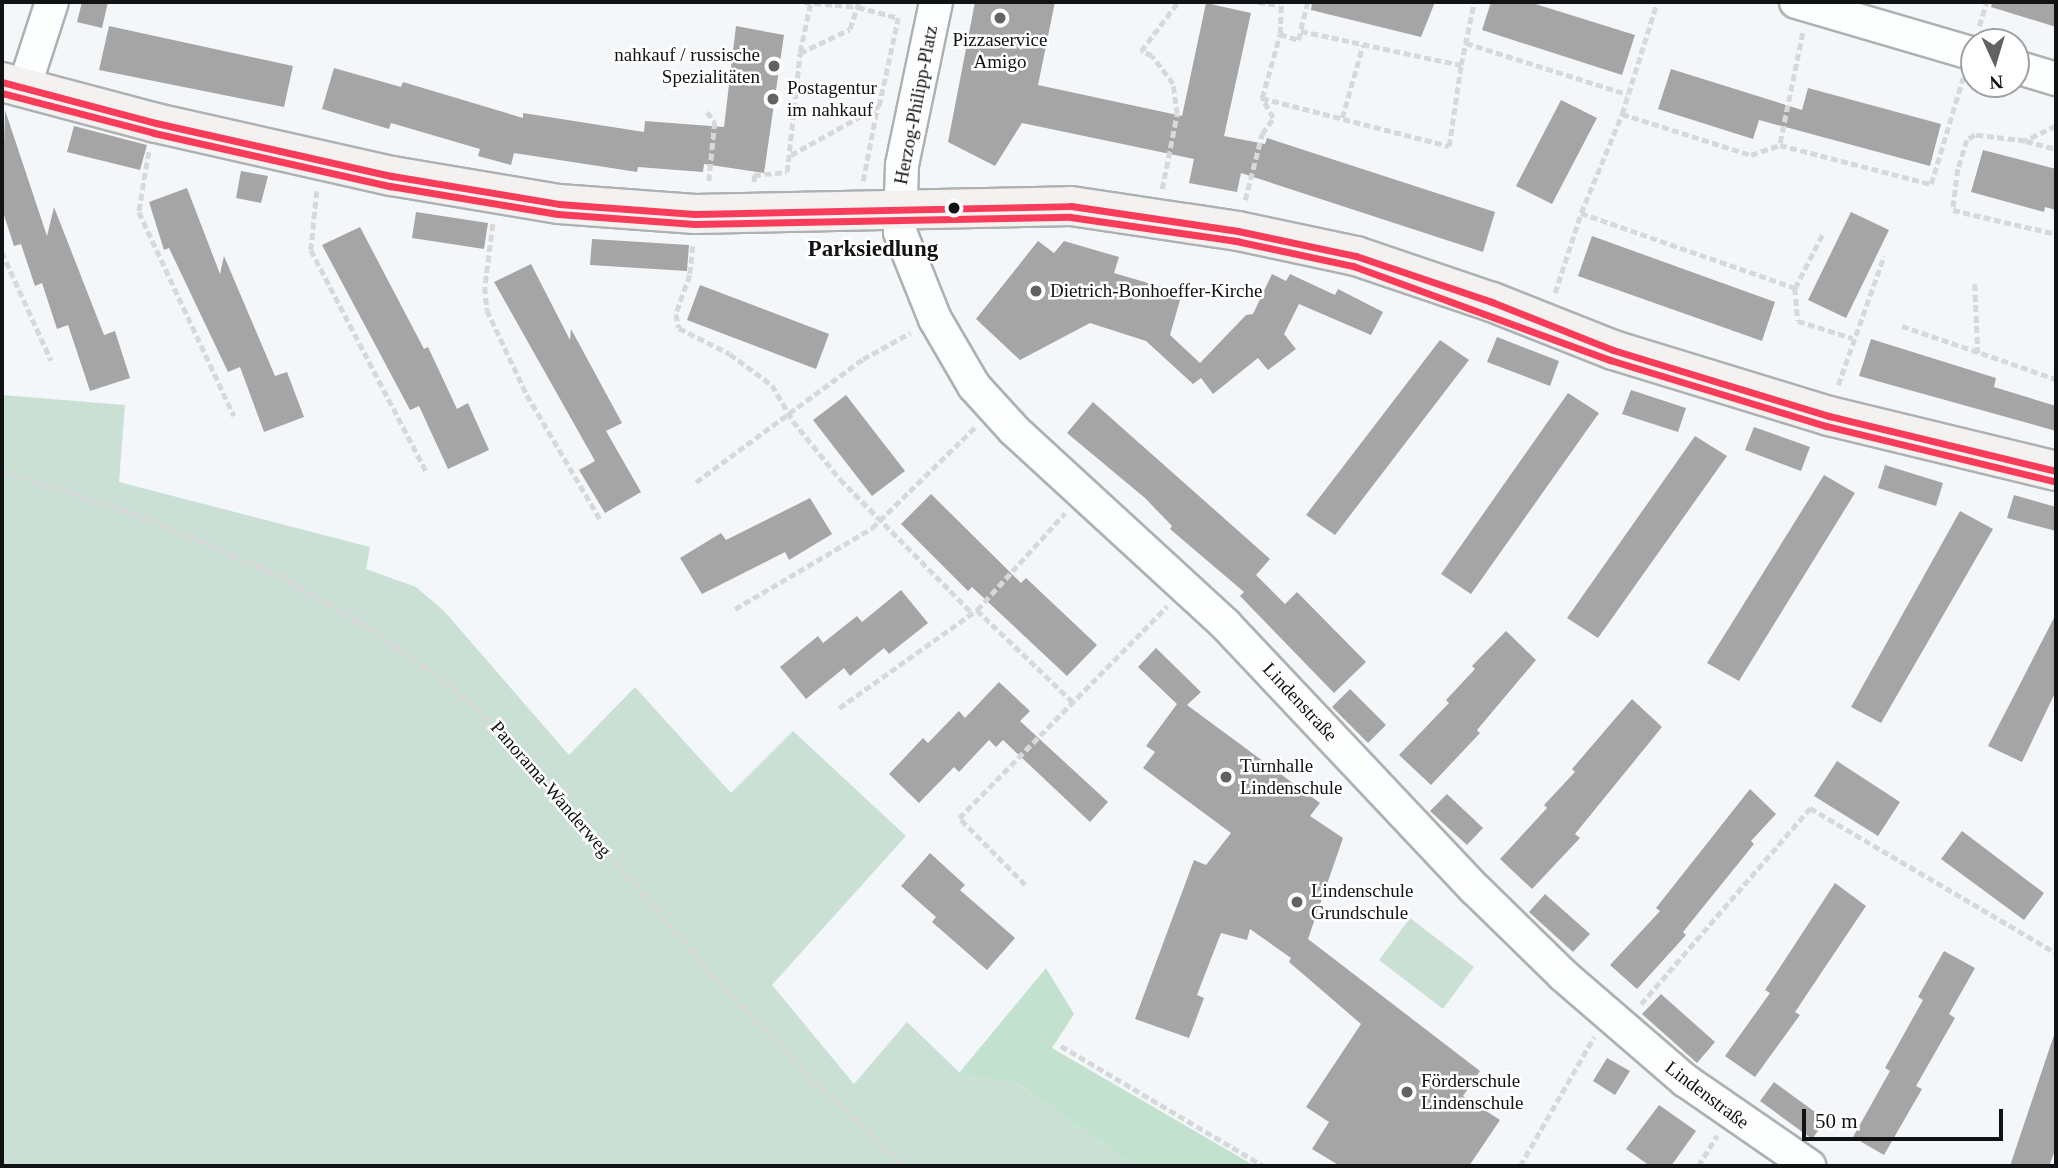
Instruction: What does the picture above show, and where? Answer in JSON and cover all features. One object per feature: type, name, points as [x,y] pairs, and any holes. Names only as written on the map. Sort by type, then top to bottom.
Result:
[{"type":"street","points":[[52,2],[13,85],[156,123],[496,194],[606,209],[702,214],[1071,206],[1238,231],[1356,256],[1613,350],[1829,416],[2056,471]]},
{"type":"street","points":[[1802,3],[1960,50]]},
{"type":"street","name":"Herzog-Philipp-Platz","points":[[900,209],[902,165],[933,15]]},
{"type":"street","points":[[2030,71],[2056,79]]},
{"type":"street","name":"Lindenstraße","points":[[900,209],[903,243],[935,319],[964,372],[994,410],[1185,587],[1475,889],[1615,1023],[1730,1115],[1809,1166]]},
{"type":"path","points":[[804,2],[810,5],[859,4],[898,18],[933,15]]},
{"type":"path","points":[[1157,217],[1177,114],[1173,84],[1152,56],[1141,51],[1178,2]]},
{"type":"path","points":[[1238,231],[1262,134],[1273,118],[1262,98],[1280,34],[1281,4],[1258,2]]},
{"type":"path","points":[[1280,34],[1298,40],[1308,2]]},
{"type":"path","points":[[1262,98],[1449,146],[1474,2]]},
{"type":"path","points":[[1545,324],[1581,213],[1622,114],[1657,2]]},
{"type":"path","points":[[1780,145],[1802,3]]},
{"type":"path","points":[[800,53],[850,29],[859,4]]},
{"type":"path","points":[[810,5],[800,53],[790,155],[877,108]]},
{"type":"path","points":[[862,209],[863,167],[898,18]]},
{"type":"path","points":[[1301,31],[1461,65]]},
{"type":"path","points":[[1466,43],[1627,94]]},
{"type":"path","points":[[1342,118],[1363,45]]},
{"type":"path","points":[[1622,114],[1751,155],[1780,145],[1931,184],[1960,92]]},
{"type":"path","points":[[707,112],[715,122],[702,214],[690,275],[677,310],[677,325],[768,382],[790,415],[879,522],[1073,702]]},
{"type":"path","points":[[156,123],[139,212],[234,416]]},
{"type":"path","points":[[2025,141],[2056,127]]},
{"type":"path","points":[[2056,149],[2025,141],[1975,135],[1967,140],[1958,169],[1953,210],[2056,234]]},
{"type":"path","points":[[323,160],[311,250],[427,473]]},
{"type":"path","points":[[496,194],[485,288],[487,310],[527,395],[600,519]]},
{"type":"path","points":[[1581,213],[1795,288]]},
{"type":"path","points":[[1823,233],[1795,288],[1798,321],[1852,338]]},
{"type":"path","points":[[2,252],[51,359]]},
{"type":"path","points":[[1829,416],[1852,338],[1884,256]]},
{"type":"path","points":[[1975,284],[1978,353]]},
{"type":"path","points":[[696,482],[863,359],[935,319]]},
{"type":"path","points":[[1902,326],[2056,379]]},
{"type":"path","points":[[735,609],[879,522],[994,410]]},
{"type":"path","name":"Panorama-Wanderweg","points":[[2,471],[141,516],[280,576],[360,622],[445,681],[524,754],[711,974],[814,1080],[906,1166]]},
{"type":"path","points":[[839,708],[974,611],[1082,492]]},
{"type":"path","points":[[1025,884],[960,818],[1185,587]]},
{"type":"path","points":[[1520,1166],[1589,1043],[1615,1023],[1810,808],[2056,953]]},
{"type":"path","points":[[1061,1046],[1264,1166]]},
{"type":"path","points":[[1698,1166],[1730,1115]]},
{"type":"green space","points":[[2,395],[125,405],[119,482],[370,547],[366,569],[416,587],[444,611],[569,755],[635,687],[731,793],[793,731],[906,836],[772,985],[854,1084],[907,1022],[959,1072],[1016,1082],[1134,1166],[2,1166]]},
{"type":"green space","points":[[1410,918],[1474,967],[1443,1009],[1379,960]]},
{"type":"green space","points":[[1046,968],[1074,1014],[1052,1048],[1255,1166],[1134,1166],[1016,1082],[959,1073]]},
{"type":"building","points":[[82,2],[108,2],[102,28],[77,22]]},
{"type":"building","points":[[975,2],[1055,2],[1038,85],[1182,116],[1206,3],[1251,13],[1224,136],[1265,144],[1267,138],[1495,212],[1483,252],[1241,173],[1237,192],[1189,183],[1194,159],[1022,123],[995,166],[948,142]]},
{"type":"building","points":[[1312,2],[1435,2],[1421,37],[1311,10]]},
{"type":"building","points":[[1491,2],[1529,2],[1635,35],[1622,75],[1482,30]]},
{"type":"building","points":[[1992,2],[2056,2],[2056,27],[1991,7]]},
{"type":"building","points":[[109,26],[293,66],[284,107],[99,70]]},
{"type":"building","points":[[736,26],[784,35],[764,173],[704,164],[703,172],[638,167],[637,172],[514,153],[511,165],[478,156],[480,149],[391,123],[389,129],[322,109],[334,68],[401,87],[403,82],[523,118],[523,113],[644,132],[645,121],[724,127]]},
{"type":"building","points":[[1671,69],[1802,110],[1808,88],[1941,124],[1930,166],[1759,120],[1753,139],[1658,109]]},
{"type":"building","points":[[1561,100],[1597,118],[1552,204],[1516,186]]},
{"type":"building","points":[[5,110],[47,236],[54,207],[104,335],[115,331],[130,378],[90,391],[68,325],[57,329],[42,283],[35,286],[21,244],[14,246],[2,209]]},
{"type":"building","points":[[74,126],[147,145],[140,170],[67,152]]},
{"type":"building","points":[[1983,150],[2056,169],[2056,210],[2045,207],[2044,212],[1971,192]]},
{"type":"building","points":[[241,171],[268,176],[261,203],[236,198]]},
{"type":"building","points":[[187,188],[220,274],[224,256],[275,376],[287,372],[304,417],[264,432],[240,367],[228,372],[169,248],[164,250],[149,202]]},
{"type":"building","points":[[416,212],[488,223],[484,249],[412,238]]},
{"type":"building","points":[[1851,212],[1889,230],[1846,318],[1808,300]]},
{"type":"building","points":[[360,227],[424,349],[428,347],[457,409],[468,403],[489,450],[448,469],[419,406],[410,410],[322,245]]},
{"type":"building","points":[[1592,236],[1775,302],[1762,341],[1578,276]]},
{"type":"building","points":[[592,239],[689,245],[687,271],[590,265]]},
{"type":"building","points":[[1038,241],[1054,253],[1064,241],[1119,257],[1114,273],[1182,293],[1170,335],[1200,363],[1246,315],[1253,314],[1272,274],[1286,281],[1290,274],[1335,295],[1338,289],[1383,312],[1371,335],[1299,304],[1284,334],[1296,349],[1268,370],[1258,358],[1213,394],[1201,378],[1193,384],[1146,341],[1090,323],[1020,360],[976,319]]},
{"type":"building","points":[[531,264],[570,340],[571,329],[622,423],[606,431],[641,492],[605,513],[579,470],[595,461],[494,282]]},
{"type":"building","points":[[700,285],[829,334],[816,369],[687,320]]},
{"type":"building","points":[[1497,337],[1559,361],[1550,386],[1487,362]]},
{"type":"building","points":[[1871,339],[1996,378],[1994,387],[2056,406],[2056,431],[1859,376]]},
{"type":"building","points":[[1440,340],[1469,360],[1335,535],[1306,515]]},
{"type":"building","points":[[1631,390],[1686,408],[1678,432],[1622,414]]},
{"type":"building","points":[[1568,393],[1599,413],[1471,594],[1441,574]]},
{"type":"building","points":[[846,395],[905,471],[872,496],[813,420]]},
{"type":"building","points":[[1093,402],[1270,559],[1256,575],[1285,604],[1297,592],[1366,662],[1334,693],[1240,596],[1244,592],[1170,529],[1172,526],[1145,498],[1067,433]]},
{"type":"building","points":[[1754,427],[1810,447],[1801,471],[1745,450]]},
{"type":"building","points":[[1695,436],[1727,456],[1598,638],[1567,618]]},
{"type":"building","points":[[1885,465],[1943,483],[1936,506],[1878,488]]},
{"type":"building","points":[[1824,475],[1855,493],[1739,681],[1707,663]]},
{"type":"building","points":[[931,494],[1021,583],[1026,578],[1097,645],[1067,676],[972,587],[968,591],[901,524]]},
{"type":"building","points":[[2014,495],[2056,507],[2056,531],[2007,518]]},
{"type":"building","points":[[810,498],[832,534],[789,560],[785,552],[702,594],[680,558],[721,533],[726,540]]},
{"type":"building","points":[[1960,511],[1993,529],[1881,723],[1851,707]]},
{"type":"building","points":[[901,590],[928,623],[889,654],[884,648],[850,676],[844,668],[806,699],[780,667],[818,636],[823,643],[857,616],[862,622]]},
{"type":"building","points":[[2056,614],[2056,691],[2022,762],[1988,746]]},
{"type":"building","points":[[1506,631],[1536,660],[1477,730],[1480,733],[1431,785],[1399,755],[1449,703],[1446,700],[1475,669],[1472,666]]},
{"type":"building","points":[[1156,648],[1201,692],[1187,705],[1320,803],[1310,816],[1343,838],[1308,939],[1480,1071],[1463,1096],[1500,1120],[1469,1166],[1340,1166],[1312,1149],[1329,1122],[1306,1107],[1361,1024],[1289,962],[1291,958],[1250,929],[1247,940],[1221,933],[1197,995],[1204,998],[1189,1038],[1135,1019],[1194,860],[1206,865],[1231,833],[1143,768],[1155,752],[1146,746],[1177,704],[1138,667]]},
{"type":"building","points":[[999,682],[1030,711],[1020,721],[1108,802],[1090,822],[1003,740],[996,747],[989,740],[959,772],[954,767],[919,803],[889,774],[923,738],[928,743],[959,711],[965,718]]},
{"type":"building","points":[[1350,689],[1386,725],[1368,743],[1332,707]]},
{"type":"building","points":[[1632,699],[1662,727],[1575,834],[1580,838],[1532,889],[1500,859],[1547,808],[1544,805],[1575,772],[1572,769]]},
{"type":"building","points":[[1837,761],[1900,802],[1878,836],[1814,796]]},
{"type":"building","points":[[1750,789],[1776,814],[1751,841],[1754,844],[1683,932],[1686,935],[1637,989],[1610,965],[1660,911],[1656,908]]},
{"type":"building","points":[[1447,794],[1483,828],[1467,845],[1430,811]]},
{"type":"building","points":[[1962,831],[2044,893],[2024,920],[1941,859]]},
{"type":"building","points":[[930,853],[965,885],[960,890],[1015,938],[987,970],[932,922],[936,917],[901,886]]},
{"type":"building","points":[[1835,883],[1866,906],[1795,1012],[1800,1015],[1755,1077],[1725,1056],[1770,993],[1765,990]]},
{"type":"building","points":[[1545,894],[1590,934],[1573,952],[1529,912]]},
{"type":"building","points":[[1944,951],[1975,968],[1949,1014],[1955,1018],[1916,1086],[1922,1089],[1884,1155],[1853,1137],[1890,1071],[1885,1068],[1923,1000],[1918,997]]},
{"type":"building","points":[[1661,994],[1715,1042],[1697,1063],[1642,1014]]},
{"type":"building","points":[[2054,1035],[2056,1148],[2049,1166],[2010,1166]]},
{"type":"building","points":[[1607,1058],[1630,1071],[1615,1095],[1593,1081]]},
{"type":"building","points":[[1774,1082],[1826,1120],[1812,1139],[1760,1101]]},
{"type":"building","points":[[1659,1105],[1696,1131],[1671,1166],[1650,1166],[1626,1149]]},
{"type":"transit line","points":[[2,82],[156,123],[392,176],[559,204],[695,214],[1071,206],[1238,231],[1356,256],[1492,302],[1613,350],[1829,416],[2056,471]]},
{"type":"transit line","points":[[2,93],[154,133],[390,186],[558,214],[695,224],[1070,217],[1236,241],[1353,266],[1610,360],[1826,426],[2054,481]]},
{"type":"place","name":"Pizzaservice Amigo","points":[[1000,18]]},
{"type":"place","name":"nahkauf / russische Spezialitäten","points":[[774,66]]},
{"type":"place","name":"Postagentur im nahkauf","points":[[773,99]]},
{"type":"place","name":"Dietrich-Bonhoeffer-Kirche","points":[[1036,291]]},
{"type":"place","name":"Turnhalle Lindenschule","points":[[1226,777]]},
{"type":"place","name":"Lindenschule Grundschule","points":[[1297,902]]},
{"type":"place","name":"Förderschule Lindenschule","points":[[1407,1092]]},
{"type":"district","name":"Parksiedlung","points":[[873,249]]}]
